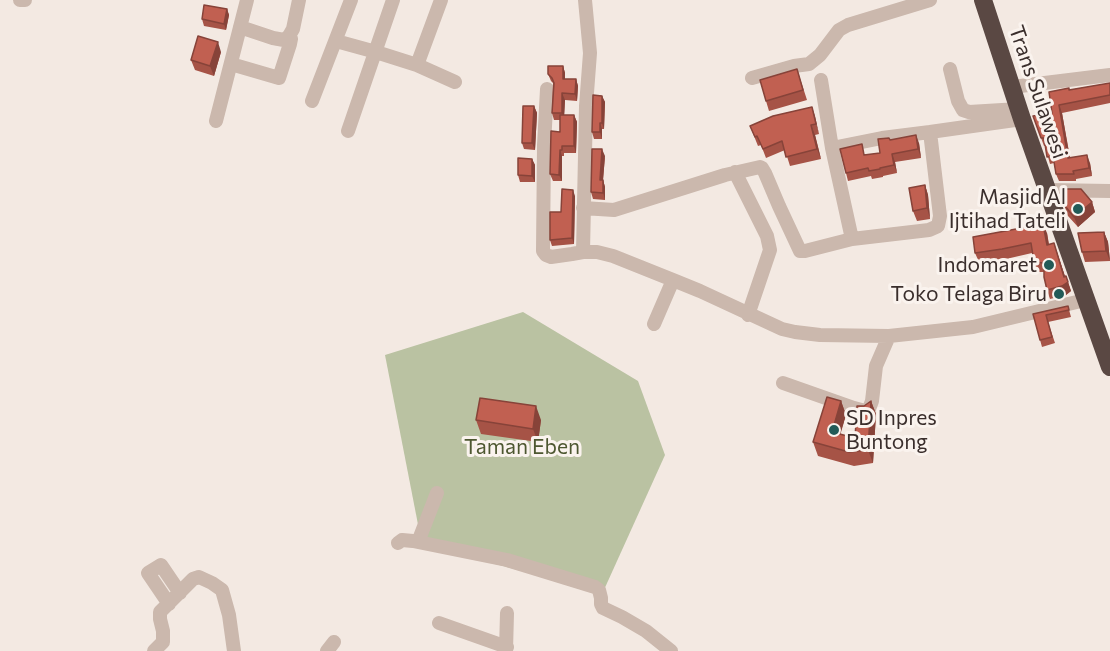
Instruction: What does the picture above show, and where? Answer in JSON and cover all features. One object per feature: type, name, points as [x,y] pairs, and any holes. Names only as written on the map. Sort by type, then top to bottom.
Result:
[{"type":"highway","name":"Trans Sulawesi","points":[[983,0],[1020,114],[1110,367]]},
{"type":"street","points":[[20,0],[25,0]]},
{"type":"street","points":[[216,121],[247,0]]},
{"type":"street","points":[[240,27],[284,40],[293,29],[299,0]]},
{"type":"street","points":[[312,101],[351,0]]},
{"type":"street","points":[[348,131],[393,0]]},
{"type":"street","points":[[417,65],[441,0]]},
{"type":"street","points":[[583,252],[586,106],[590,53],[585,0]]},
{"type":"street","points":[[752,78],[808,64],[820,55],[839,30],[849,24],[930,0]]},
{"type":"street","points":[[231,64],[279,78],[290,44],[289,36]]},
{"type":"street","points":[[336,41],[417,65],[455,82]]},
{"type":"street","points":[[950,69],[958,101],[963,110],[1020,114]]},
{"type":"street","points":[[1012,87],[1110,75]]},
{"type":"street","points":[[821,80],[832,148],[852,240]]},
{"type":"street","points":[[547,89],[543,251],[550,257],[583,252],[597,252],[613,256],[700,291],[782,329],[835,336],[889,336],[973,327],[1085,300]]},
{"type":"street","points":[[832,148],[1020,114]]},
{"type":"street","points":[[583,208],[614,210],[755,167],[762,168],[800,250],[804,252],[852,240],[929,230],[938,226],[940,216],[930,132]]},
{"type":"street","points":[[735,172],[767,236],[770,250],[748,315]]},
{"type":"street","points":[[1048,190],[1110,191]]},
{"type":"street","points":[[654,324],[673,280]]},
{"type":"street","points":[[783,383],[865,411],[869,409],[872,401],[876,366],[889,336]]},
{"type":"street","points":[[418,542],[429,502]]},
{"type":"street","points":[[398,543],[402,540],[418,542],[507,560],[595,587],[599,590],[603,609],[646,631],[671,651]]},
{"type":"street","points":[[169,603],[148,573],[161,565],[180,593]]},
{"type":"street","points":[[153,651],[163,642],[160,612],[194,579],[199,577],[222,590],[229,615],[234,651]]},
{"type":"street","points":[[439,623],[506,649],[507,613]]},
{"type":"green space","name":"Taman Eben","points":[[523,312],[638,381],[665,455],[603,592],[422,545],[385,355]]},
{"type":"building","points":[[204,5],[227,9],[224,24],[202,19]]},
{"type":"building","points":[[198,36],[218,42],[210,66],[191,60]]},
{"type":"building","points":[[548,66],[563,66],[563,79],[576,79],[575,94],[562,93],[562,113],[552,113],[554,83],[548,74]]},
{"type":"building","points":[[797,69],[803,90],[766,101],[760,80]]},
{"type":"building","points":[[1110,83],[1110,95],[1059,105],[1068,158],[1087,155],[1089,168],[1073,171],[1074,174],[1056,174],[1053,156],[1047,157],[1044,138],[1041,138],[1033,116],[1052,113],[1049,92]]},
{"type":"building","points":[[593,95],[602,96],[600,132],[592,132]]},
{"type":"building","points":[[523,106],[534,106],[532,143],[522,143]]},
{"type":"building","points":[[812,107],[816,124],[811,125],[817,149],[786,157],[782,141],[763,149],[750,126],[773,116]]},
{"type":"building","points":[[560,115],[574,115],[574,146],[562,146],[559,175],[550,174],[551,131],[560,132]]},
{"type":"building","points":[[916,135],[918,149],[892,154],[894,165],[869,171],[868,168],[846,173],[840,149],[862,144],[864,155],[880,153],[878,139],[889,138],[890,140]]},
{"type":"building","points":[[592,149],[602,149],[600,180],[603,180],[603,193],[591,192]]},
{"type":"building","points":[[518,158],[532,159],[532,176],[518,175]]},
{"type":"building","points":[[925,185],[927,208],[913,211],[909,188]]},
{"type":"building","points":[[562,189],[573,190],[572,238],[550,240],[550,212],[561,212]]},
{"type":"building","points":[[1065,189],[1081,189],[1092,202],[1074,217],[1065,206],[1060,193]]},
{"type":"building","points":[[1043,224],[1047,245],[1054,243],[1064,277],[1066,276],[1068,282],[1062,286],[1047,290],[1044,263],[1034,262],[1031,243],[975,253],[973,237]]},
{"type":"building","points":[[1104,232],[1106,251],[1082,252],[1078,233]]},
{"type":"building","points":[[1068,306],[1069,310],[1046,315],[1052,337],[1040,340],[1033,314]]},
{"type":"building","points":[[827,397],[841,401],[832,432],[855,438],[857,406],[864,406],[871,401],[868,450],[849,452],[813,442]]},
{"type":"building","points":[[480,398],[536,406],[533,429],[476,420]]},
{"type":"place","name":"Masjid Al Ijtihad Tateli","points":[[1078,209]]},
{"type":"place","name":"Indomaret","points":[[1049,265]]},
{"type":"place","name":"Toko Telaga Biru","points":[[1059,294]]},
{"type":"place","name":"SD Inpres Buntong","points":[[834,430]]}]
